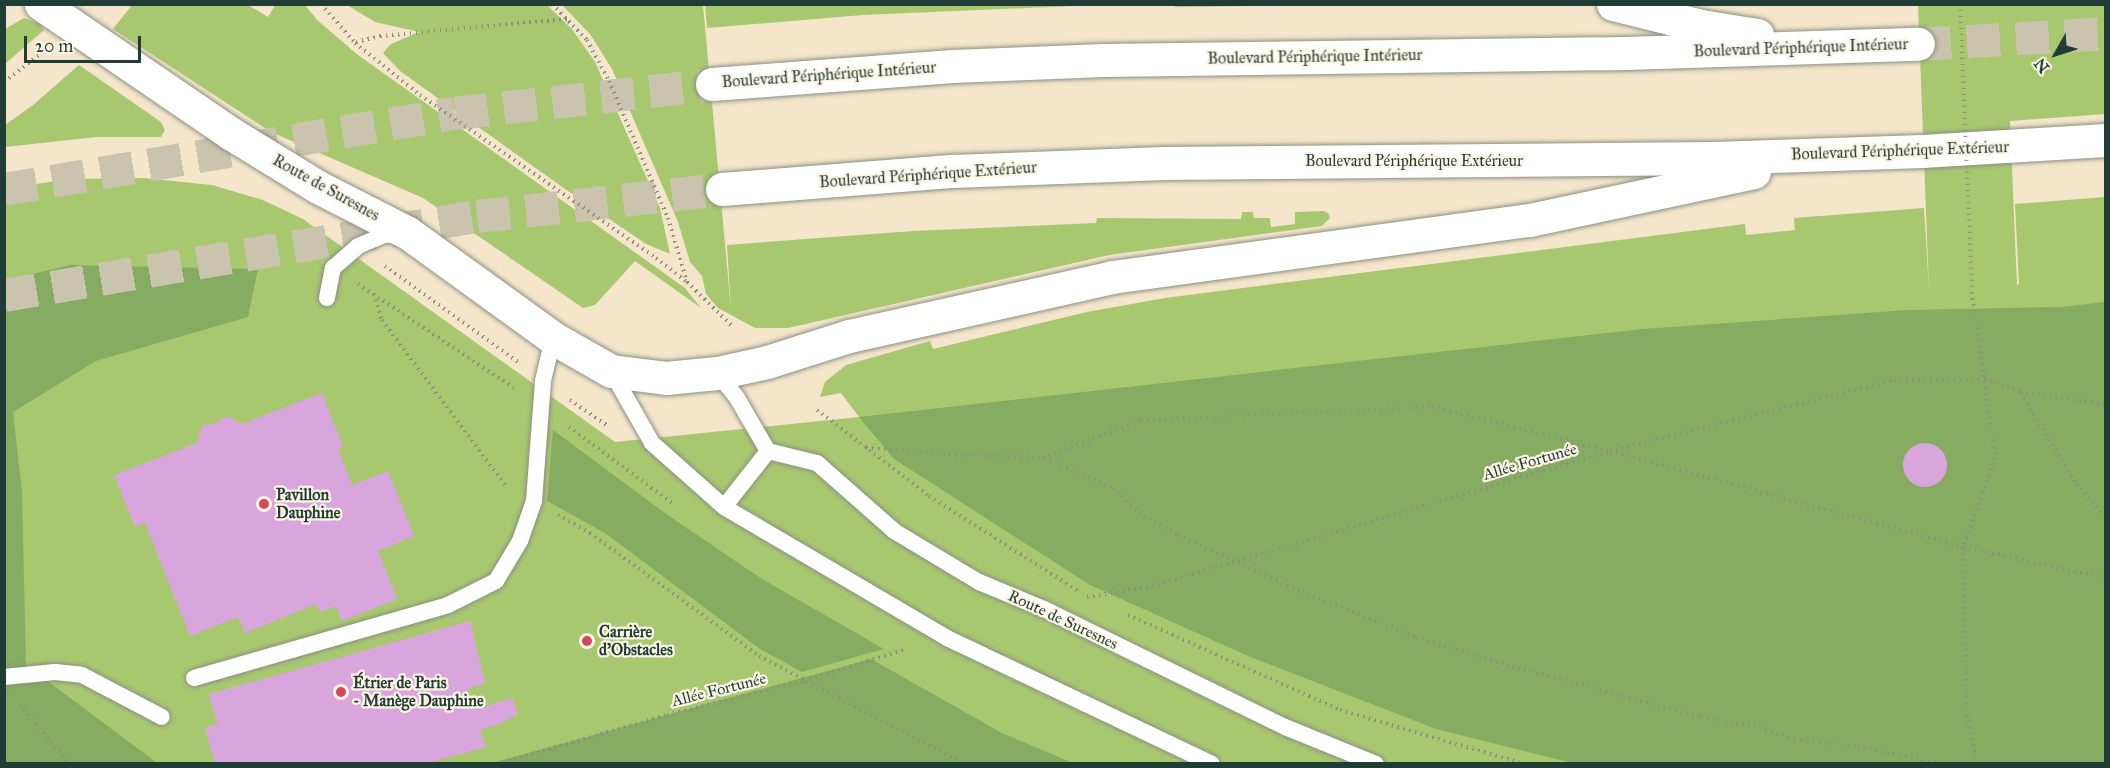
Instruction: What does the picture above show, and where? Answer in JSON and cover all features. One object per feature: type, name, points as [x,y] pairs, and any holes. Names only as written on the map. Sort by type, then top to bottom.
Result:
[{"type":"main road","name":"Route de Suresnes","points":[[41,4],[240,139],[318,187],[408,233],[553,338],[611,371],[666,378],[717,373],[767,362],[849,336],[1113,277],[1530,220],[1807,161],[1878,153]]},
{"type":"main road","points":[[1613,4],[1701,26],[1779,39],[1860,47]]},
{"type":"main road","name":"Boulevard Périphérique Intérieur","points":[[712,84],[952,66],[1104,60],[1625,53],[1918,44]]},
{"type":"main road","name":"Boulevard Périphérique Extérieur","points":[[722,189],[953,171],[1164,163],[1714,158],[1878,153],[2106,140]]},
{"type":"lane","points":[[327,298],[333,268],[358,246],[384,235],[408,233]]},
{"type":"lane","points":[[194,678],[448,605],[496,580],[520,541],[534,501],[543,381],[553,338]]},
{"type":"lane","points":[[611,371],[652,443],[724,507],[947,638],[1212,764]]},
{"type":"lane","points":[[717,373],[737,398],[768,451],[724,507]]},
{"type":"lane","name":"Route de Suresnes","points":[[768,451],[817,463],[894,531],[979,582],[1044,609],[1285,727],[1376,764]]},
{"type":"lane","points":[[4,677],[55,672],[82,675],[162,717]]},
{"type":"path","points":[[321,4],[355,43],[420,94],[656,258],[687,282],[731,325]]},
{"type":"path","points":[[552,4],[587,40],[609,81],[668,218],[687,282]]},
{"type":"path","points":[[1960,4],[1972,292],[1995,458],[1963,547],[1967,715],[1977,764]]},
{"type":"path","points":[[355,43],[380,36],[567,19]]},
{"type":"path","points":[[4,82],[45,49]]},
{"type":"path","points":[[333,268],[541,406],[682,510]]},
{"type":"path","points":[[374,294],[382,320],[511,492],[534,501],[590,533],[759,656],[965,764]]},
{"type":"path","points":[[1985,379],[2020,392],[2106,404]]},
{"type":"path","name":"Allée Fortunée","points":[[1088,597],[1152,586],[1610,451],[1894,380],[1985,379]]},
{"type":"path","points":[[2020,392],[2076,484],[2106,518]]},
{"type":"path","points":[[1043,458],[1140,420],[1432,407],[1610,451],[1963,547],[2106,578]]},
{"type":"path","points":[[817,411],[929,496],[1098,602]]},
{"type":"path","points":[[867,448],[949,455],[1043,458],[1113,488],[1144,516],[1178,535],[1302,592],[1416,637],[1507,665],[1701,717],[1754,726],[1801,741],[1858,746],[1943,764]]},
{"type":"path","points":[[1119,611],[1340,710],[1525,764]]},
{"type":"path","name":"Allée Fortunée","points":[[497,764],[667,715],[804,681],[911,647],[901,641]]},
{"type":"path","points":[[19,703],[70,764]]},
{"type":"green space","points":[[705,4],[1096,5],[863,15],[707,28]]},
{"type":"green space","points":[[1175,4],[1323,5],[1175,7]]},
{"type":"green space","points":[[132,5],[248,5],[268,17],[275,5],[305,5],[317,20],[358,55],[685,288],[701,308],[635,261],[595,305],[583,308],[423,198],[271,132],[113,29]]},
{"type":"green space","points":[[347,5],[547,5],[572,29],[595,62],[660,208],[670,254],[646,244],[400,71],[383,53],[391,44],[419,32],[375,22]]},
{"type":"green space","points":[[562,5],[703,5],[731,309],[727,245],[913,231],[1096,223],[1097,218],[1241,219],[1242,212],[1253,212],[1254,218],[1270,218],[1271,227],[1295,224],[1295,212],[1323,211],[1328,213],[1330,218],[1322,226],[1109,255],[788,328],[755,328],[718,308],[706,294],[702,276],[690,262],[678,222],[612,69],[590,34]]},
{"type":"green space","points":[[1918,5],[2105,5],[2105,114],[2010,121],[2017,285],[2019,284],[2015,204],[2105,197],[2105,763],[5,763],[4,189],[68,179],[143,178],[212,185],[263,200],[303,219],[615,442],[859,417],[841,393],[820,397],[825,382],[846,365],[930,341],[933,349],[1087,312],[1165,298],[1745,224],[1746,235],[1795,230],[1794,218],[1924,208],[1929,289]]},
{"type":"green space","points":[[24,18],[40,24],[44,30],[5,64],[5,29]]},
{"type":"green space","points":[[79,65],[161,122],[165,130],[161,137],[97,137],[5,147],[5,125],[33,105]]},
{"type":"green space","points":[[70,265],[258,269],[248,317],[96,361],[13,412],[22,492],[26,665],[157,763],[5,763],[4,281]]},
{"type":"green space","points":[[2105,302],[2105,763],[1572,763],[1436,729],[1248,656],[1090,585],[894,459],[859,417],[1643,329],[1908,310],[2061,307]]},
{"type":"green space","points":[[553,430],[669,516],[762,579],[884,649],[802,672],[760,649],[605,533],[547,501]]},
{"type":"green space","points":[[871,659],[1002,733],[1073,763],[492,763]]},
{"type":"building","name":"Pavillon Dauphine","points":[[322,393],[343,447],[338,449],[352,485],[388,471],[414,536],[378,551],[397,599],[342,621],[336,606],[320,612],[316,604],[245,633],[238,617],[190,636],[145,523],[135,527],[114,475],[197,443],[202,425],[214,424],[227,416],[242,424]]},
{"type":"building","points":[[1925,443],[1934,444],[1941,449],[1946,456],[1946,474],[1941,481],[1934,486],[1925,487],[1916,486],[1909,481],[1904,474],[1903,465],[1904,456],[1909,449],[1916,444]]},
{"type":"building","name":"Étrier de Paris - Manège Dauphine","points":[[470,621],[485,683],[467,689],[474,710],[512,698],[518,714],[480,730],[486,747],[424,764],[215,764],[205,728],[217,724],[209,694]]},
{"type":"tunnel","points":[[1918,44],[2106,33]]},
{"type":"tunnel","points":[[4,189],[455,113],[712,84]]},
{"type":"tunnel","points":[[4,295],[477,216],[722,189]]},
{"type":"place","name":"Pavillon Dauphine","points":[[264,504]]},
{"type":"place","name":"Carrière d'Obstacles","points":[[587,641]]},
{"type":"place","name":"Étrier de Paris - Manège Dauphine","points":[[341,692]]}]
